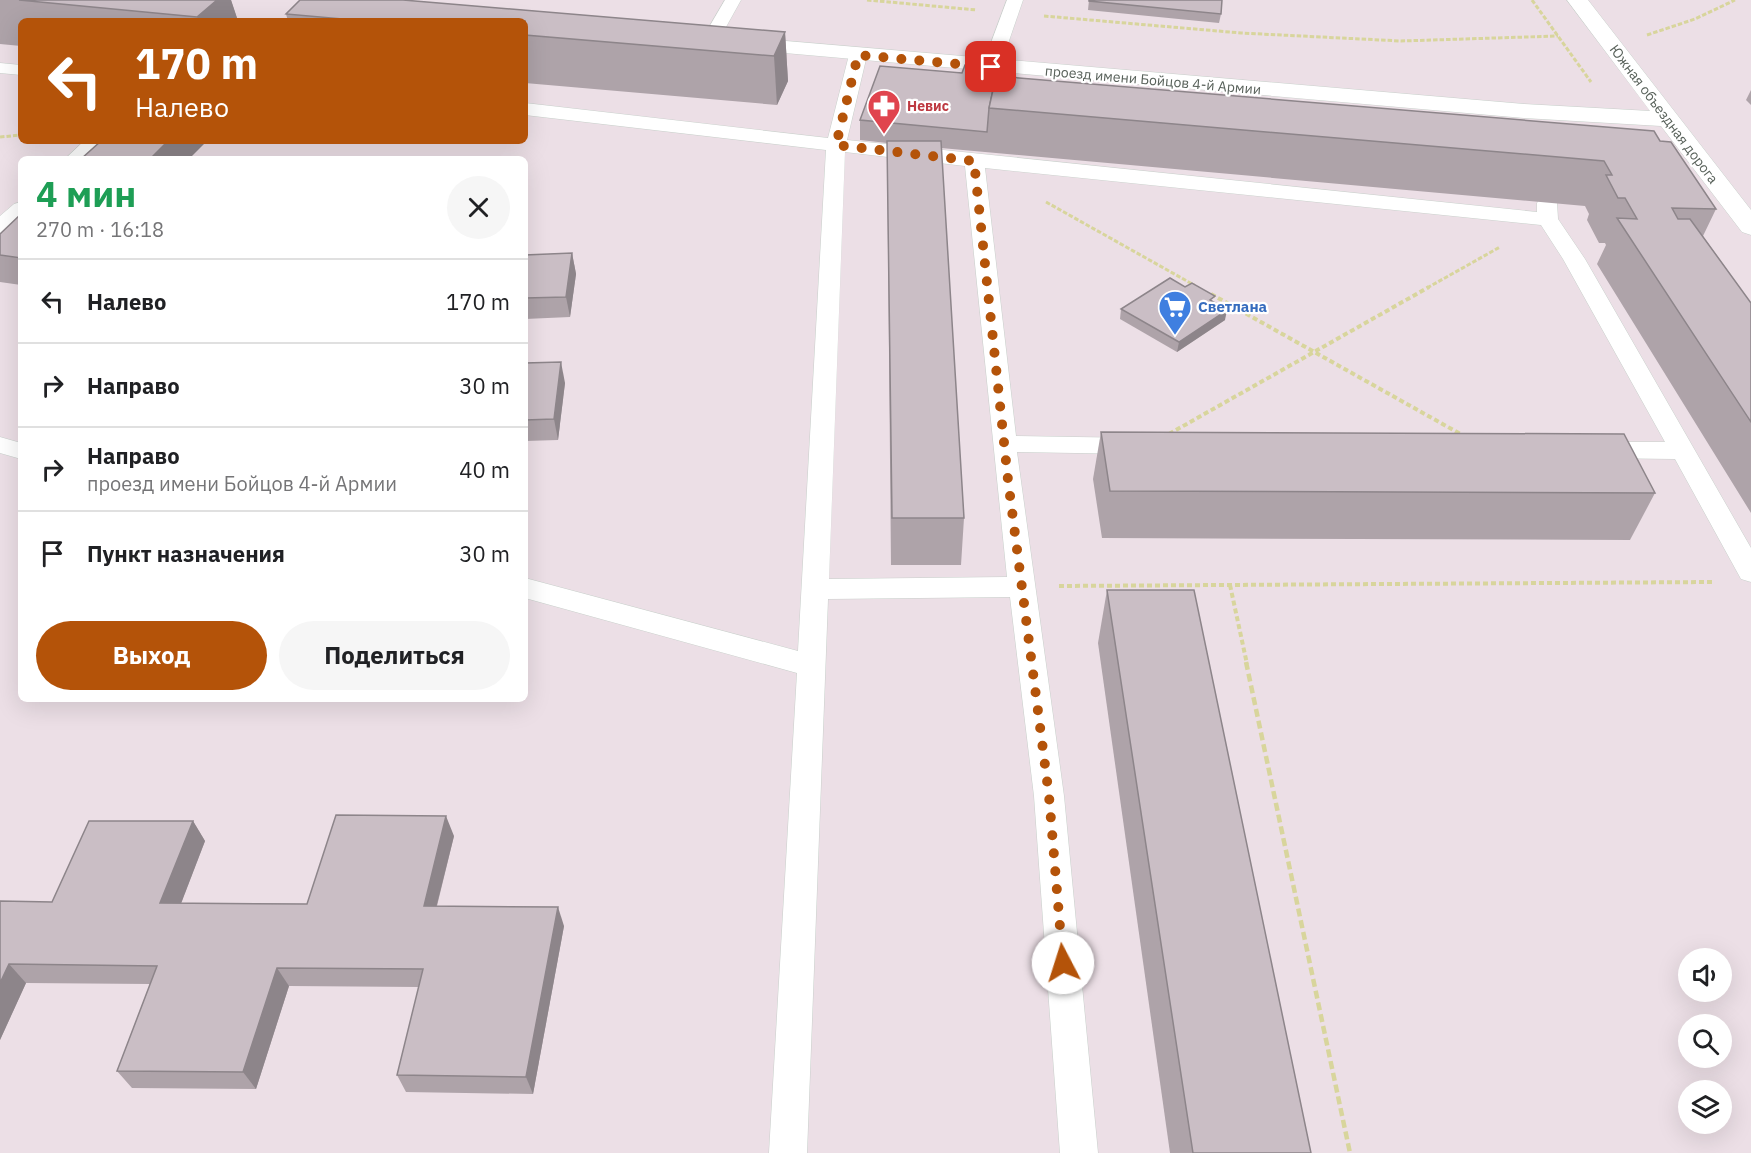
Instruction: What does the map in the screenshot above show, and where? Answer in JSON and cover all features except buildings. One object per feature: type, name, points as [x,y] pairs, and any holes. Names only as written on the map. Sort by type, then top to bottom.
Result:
[{"type":"street","name":"Южная объездная дорога","points":[[1577,0],[1751,227]]},
{"type":"street","name":"проезд имени Бойцов 4-й Армии","points":[[687,38],[991,67],[1524,111],[1668,119]]},
{"type":"lane","points":[[710,41],[733,0]]},
{"type":"lane","points":[[991,67],[1013,6]]},
{"type":"lane","points":[[788,1153],[836,145],[858,55]]},
{"type":"lane","points":[[0,68],[18,70]]},
{"type":"lane","points":[[528,109],[974,161],[1547,211],[1751,572]]},
{"type":"lane","points":[[1524,111],[1530,134]]},
{"type":"lane","points":[[78,156],[92,144]]},
{"type":"lane","points":[[974,161],[1005,444],[1049,796],[1079,1153]]},
{"type":"lane","points":[[1005,444],[1154,446]]},
{"type":"lane","points":[[0,445],[18,450]]},
{"type":"lane","points":[[1580,450],[1683,451]]},
{"type":"lane","points":[[816,590],[1023,587]]},
{"type":"lane","points":[[528,589],[812,666]]},
{"type":"path","points":[[867,0],[1013,6],[1241,33],[1401,41],[1558,36]]},
{"type":"path","points":[[1612,46],[1695,19],[1734,0]]},
{"type":"path","points":[[0,137],[18,135]]},
{"type":"path","points":[[1046,201],[1201,288]]},
{"type":"path","points":[[1154,446],[1547,211]]},
{"type":"path","points":[[1211,294],[1467,438]]},
{"type":"path","points":[[1023,587],[1715,582]]},
{"type":"path","points":[[1230,585],[1350,1153]]},
{"type":"place","name":"Невис","points":[[884,135]]},
{"type":"place","name":"Светлана","points":[[1175,336]]},
{"type":"route","points":[[991,67],[858,55],[836,145],[974,161],[1008,480],[1049,796],[1063,963]]}]
